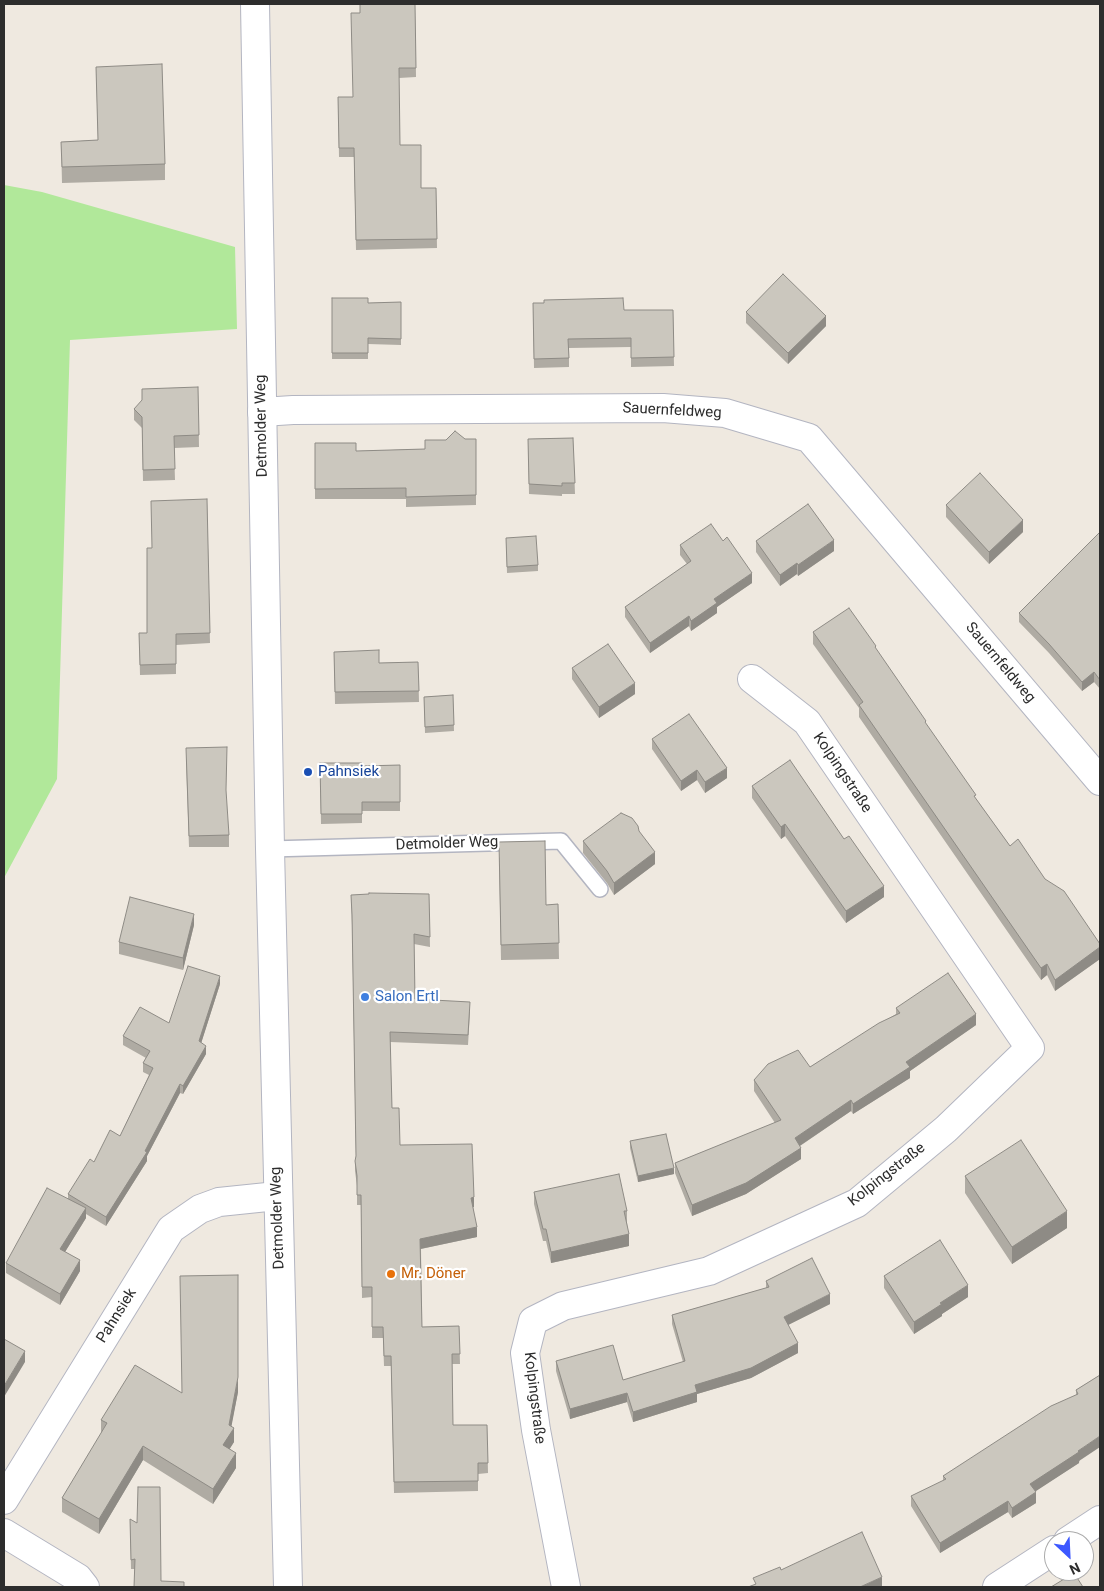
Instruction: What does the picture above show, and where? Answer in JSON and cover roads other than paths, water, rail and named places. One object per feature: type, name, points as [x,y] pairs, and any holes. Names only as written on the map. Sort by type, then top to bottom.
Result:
[{"type":"street","name":"Detmolder Weg","points":[[256,4],[277,1196],[282,1313],[288,1587]]},
{"type":"street","name":"Sauernfeldweg","points":[[262,412],[303,410],[664,408],[725,413],[809,438],[1100,782]]},
{"type":"street","name":"Kolpingstraße","points":[[566,1587],[536,1430],[525,1353],[533,1322],[563,1306],[709,1271],[857,1203],[946,1129],[1030,1048],[807,722],[752,679]]},
{"type":"street","name":"Pahnsiek","points":[[4,1500],[171,1229],[200,1209],[219,1202],[277,1196]]},
{"type":"street","points":[[1083,1531],[1100,1520]]},
{"type":"street","points":[[4,1534],[78,1578],[85,1587]]},
{"type":"street","points":[[997,1587],[1044,1556]]},
{"type":"lane","name":"Detmolder Weg","points":[[270,849],[561,841],[600,889]]},
{"type":"place","name":"Pahnsiek","points":[[308,772]]},
{"type":"place","name":"Salon Ertl","points":[[365,997]]},
{"type":"place","name":"Mr. Döner","points":[[391,1274]]}]
